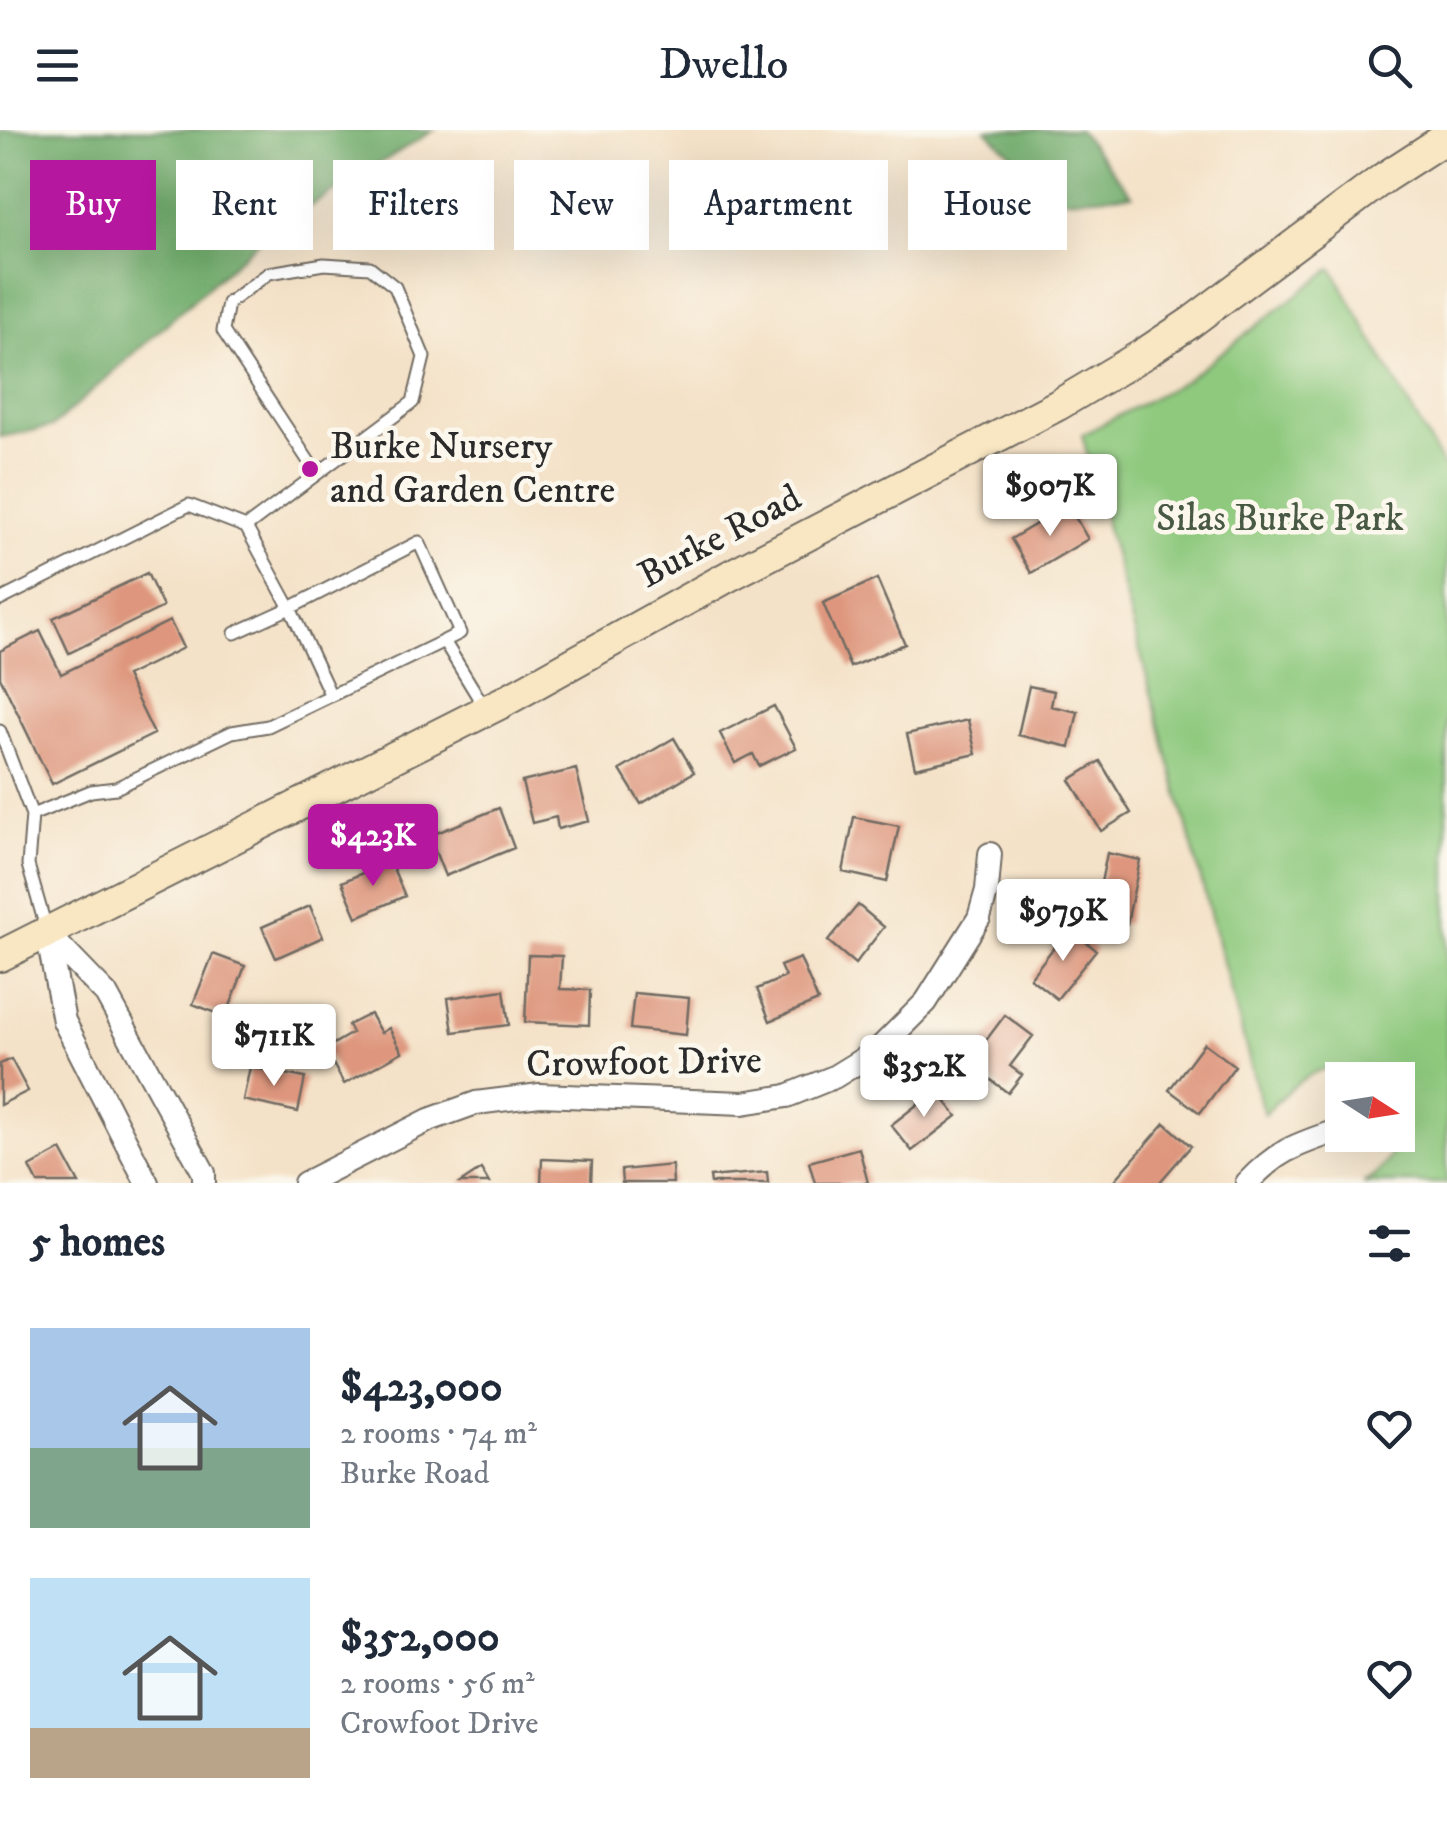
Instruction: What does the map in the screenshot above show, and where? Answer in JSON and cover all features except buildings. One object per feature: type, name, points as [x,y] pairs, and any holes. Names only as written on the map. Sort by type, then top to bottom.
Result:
[{"type":"street","name":"Burke Road","points":[[0,956],[486,710],[729,576],[1110,376],[1190,323],[1386,176],[1447,137]]},
{"type":"street","name":"Crowfoot Drive","points":[[306,1183],[429,1120],[476,1104],[540,1095],[742,1103],[787,1096],[834,1077],[878,1050],[926,1002],[980,918],[990,854]]},
{"type":"street","points":[[48,932],[64,1021],[147,1183]]},
{"type":"street","points":[[48,932],[106,994],[204,1173],[204,1183]]},
{"type":"street","points":[[1247,1183],[1264,1163],[1325,1134]]},
{"type":"lane","points":[[246,527],[317,474],[413,402],[424,356],[394,287],[370,267],[324,264],[269,274],[228,303],[223,331],[317,474]]},
{"type":"lane","points":[[0,600],[189,505],[246,527],[331,696]]},
{"type":"lane","points":[[32,815],[91,790],[116,788],[232,732],[268,726],[460,634],[419,542],[235,633]]},
{"type":"lane","points":[[444,641],[486,710]]},
{"type":"lane","points":[[0,731],[32,815],[28,865],[48,932]]},
{"type":"green space","points":[[0,130],[434,130],[385,160],[333,160],[333,192],[313,205],[313,160],[176,160],[176,250],[249,250],[52,427],[0,437]]},
{"type":"green space","points":[[986,130],[1079,130],[1132,195],[1067,199],[1067,160],[1018,160]]},
{"type":"green space","name":"Silas Burke Park","points":[[1332,268],[1447,473],[1447,1183],[1363,1183],[1376,1174],[1391,1152],[1415,1152],[1415,1062],[1325,1062],[1325,1069],[1302,1079],[1264,1115],[1082,435],[1186,380]]},
{"type":"place","name":"Burke Nursery and Garden Centre","points":[[310,469]]}]
